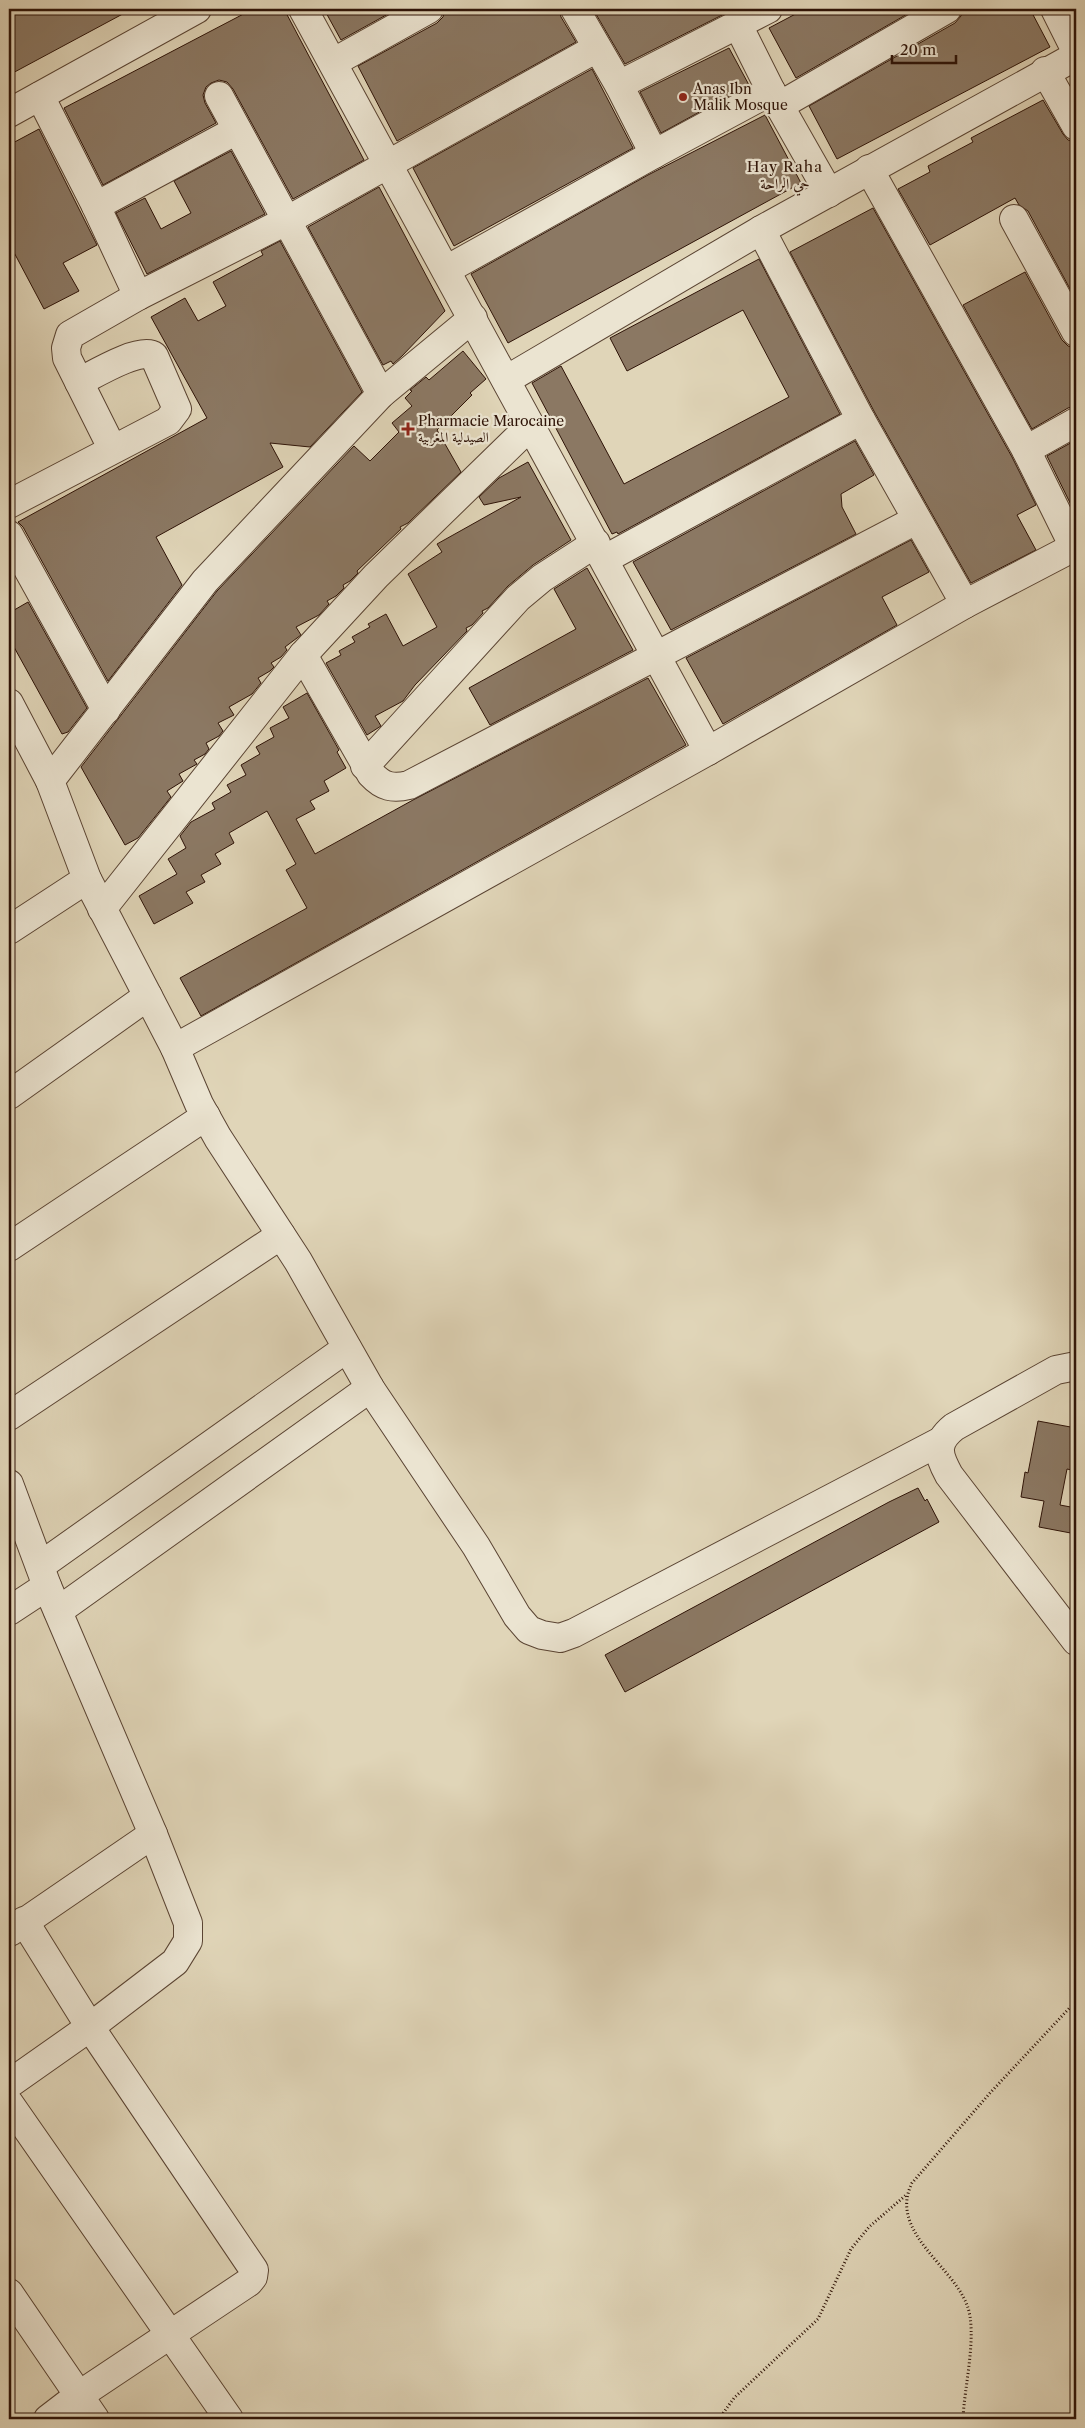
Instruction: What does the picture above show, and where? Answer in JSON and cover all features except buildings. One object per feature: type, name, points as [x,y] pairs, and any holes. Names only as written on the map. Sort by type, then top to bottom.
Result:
[{"type":"street","points":[[9,113],[197,9]]},
{"type":"street","points":[[303,9],[334,62],[708,751]]},
{"type":"street","points":[[334,62],[429,9]]},
{"type":"street","points":[[575,9],[619,85],[654,154]]},
{"type":"street","points":[[619,85],[768,9]]},
{"type":"street","points":[[446,270],[654,154],[775,98],[947,9]]},
{"type":"street","points":[[1055,9],[1076,51]]},
{"type":"street","points":[[738,25],[775,98],[829,194]]},
{"type":"street","points":[[112,448],[78,382],[66,353],[70,335],[138,296],[286,221],[597,48]]},
{"type":"street","points":[[506,380],[761,230],[1076,56]]},
{"type":"street","points":[[1045,72],[1076,126]]},
{"type":"street","points":[[40,96],[96,206],[138,296]]},
{"type":"street","points":[[219,96],[381,394]]},
{"type":"street","points":[[96,206],[237,130]]},
{"type":"street","points":[[176,1048],[708,751],[965,604],[1075,546],[1026,450],[869,169]]},
{"type":"street","points":[[1014,219],[1076,332]]},
{"type":"street","points":[[761,230],[861,420],[965,604]]},
{"type":"street","points":[[50,781],[205,581],[381,394],[473,318]]},
{"type":"street","points":[[9,504],[112,448],[168,421],[175,414],[177,405],[154,356],[147,353],[135,355],[78,382]]},
{"type":"street","points":[[365,766],[518,598],[542,578],[600,551],[861,420]]},
{"type":"street","points":[[1026,450],[1076,422]]},
{"type":"street","points":[[102,909],[303,655],[376,576],[530,426]]},
{"type":"street","points":[[303,655],[365,766],[378,782],[395,789],[409,785],[916,520]]},
{"type":"street","points":[[9,536],[106,710]]},
{"type":"street","points":[[9,703],[50,781],[88,879],[102,909],[176,1048],[206,1116],[281,1235],[370,1388],[476,1546],[517,1616],[529,1630],[542,1636],[560,1638],[574,1633],[942,1441],[954,1427],[1056,1370],[1076,1366]]},
{"type":"street","points":[[9,930],[88,879]]},
{"type":"street","points":[[9,1095],[148,996]]},
{"type":"street","points":[[9,1247],[206,1116]]},
{"type":"street","points":[[9,1416],[281,1235]]},
{"type":"street","points":[[9,1611],[43,1576],[347,1348]]},
{"type":"street","points":[[58,1611],[370,1388]]},
{"type":"street","points":[[942,1441],[940,1455],[949,1476],[1076,1641]]},
{"type":"street","points":[[9,1484],[43,1576],[153,1834],[188,1923],[188,1940],[175,1962],[90,2027],[9,2084]]},
{"type":"street","points":[[48,2419],[78,2396],[253,2278],[254,2270],[90,2027],[17,1927],[153,1834]]},
{"type":"street","points":[[9,2103],[229,2419]]},
{"type":"street","points":[[9,2293],[95,2419]]},
{"type":"path","points":[[963,2419],[970,2342],[970,2313],[962,2295],[918,2238],[905,2204],[906,2194],[912,2182],[984,2100],[1076,2001]]},
{"type":"path","points":[[719,2419],[734,2398],[818,2319],[851,2249],[869,2227],[906,2194]]},
{"type":"place","name":"Anas Ibn Malik Mosque","points":[[683,97]]},
{"type":"place","name":"Pharmacie Marocaine الصيدلية المغربية","points":[[408,429]]},
{"type":"district","name":"Hay Raha حي الراحة","points":[[785,174]]}]
